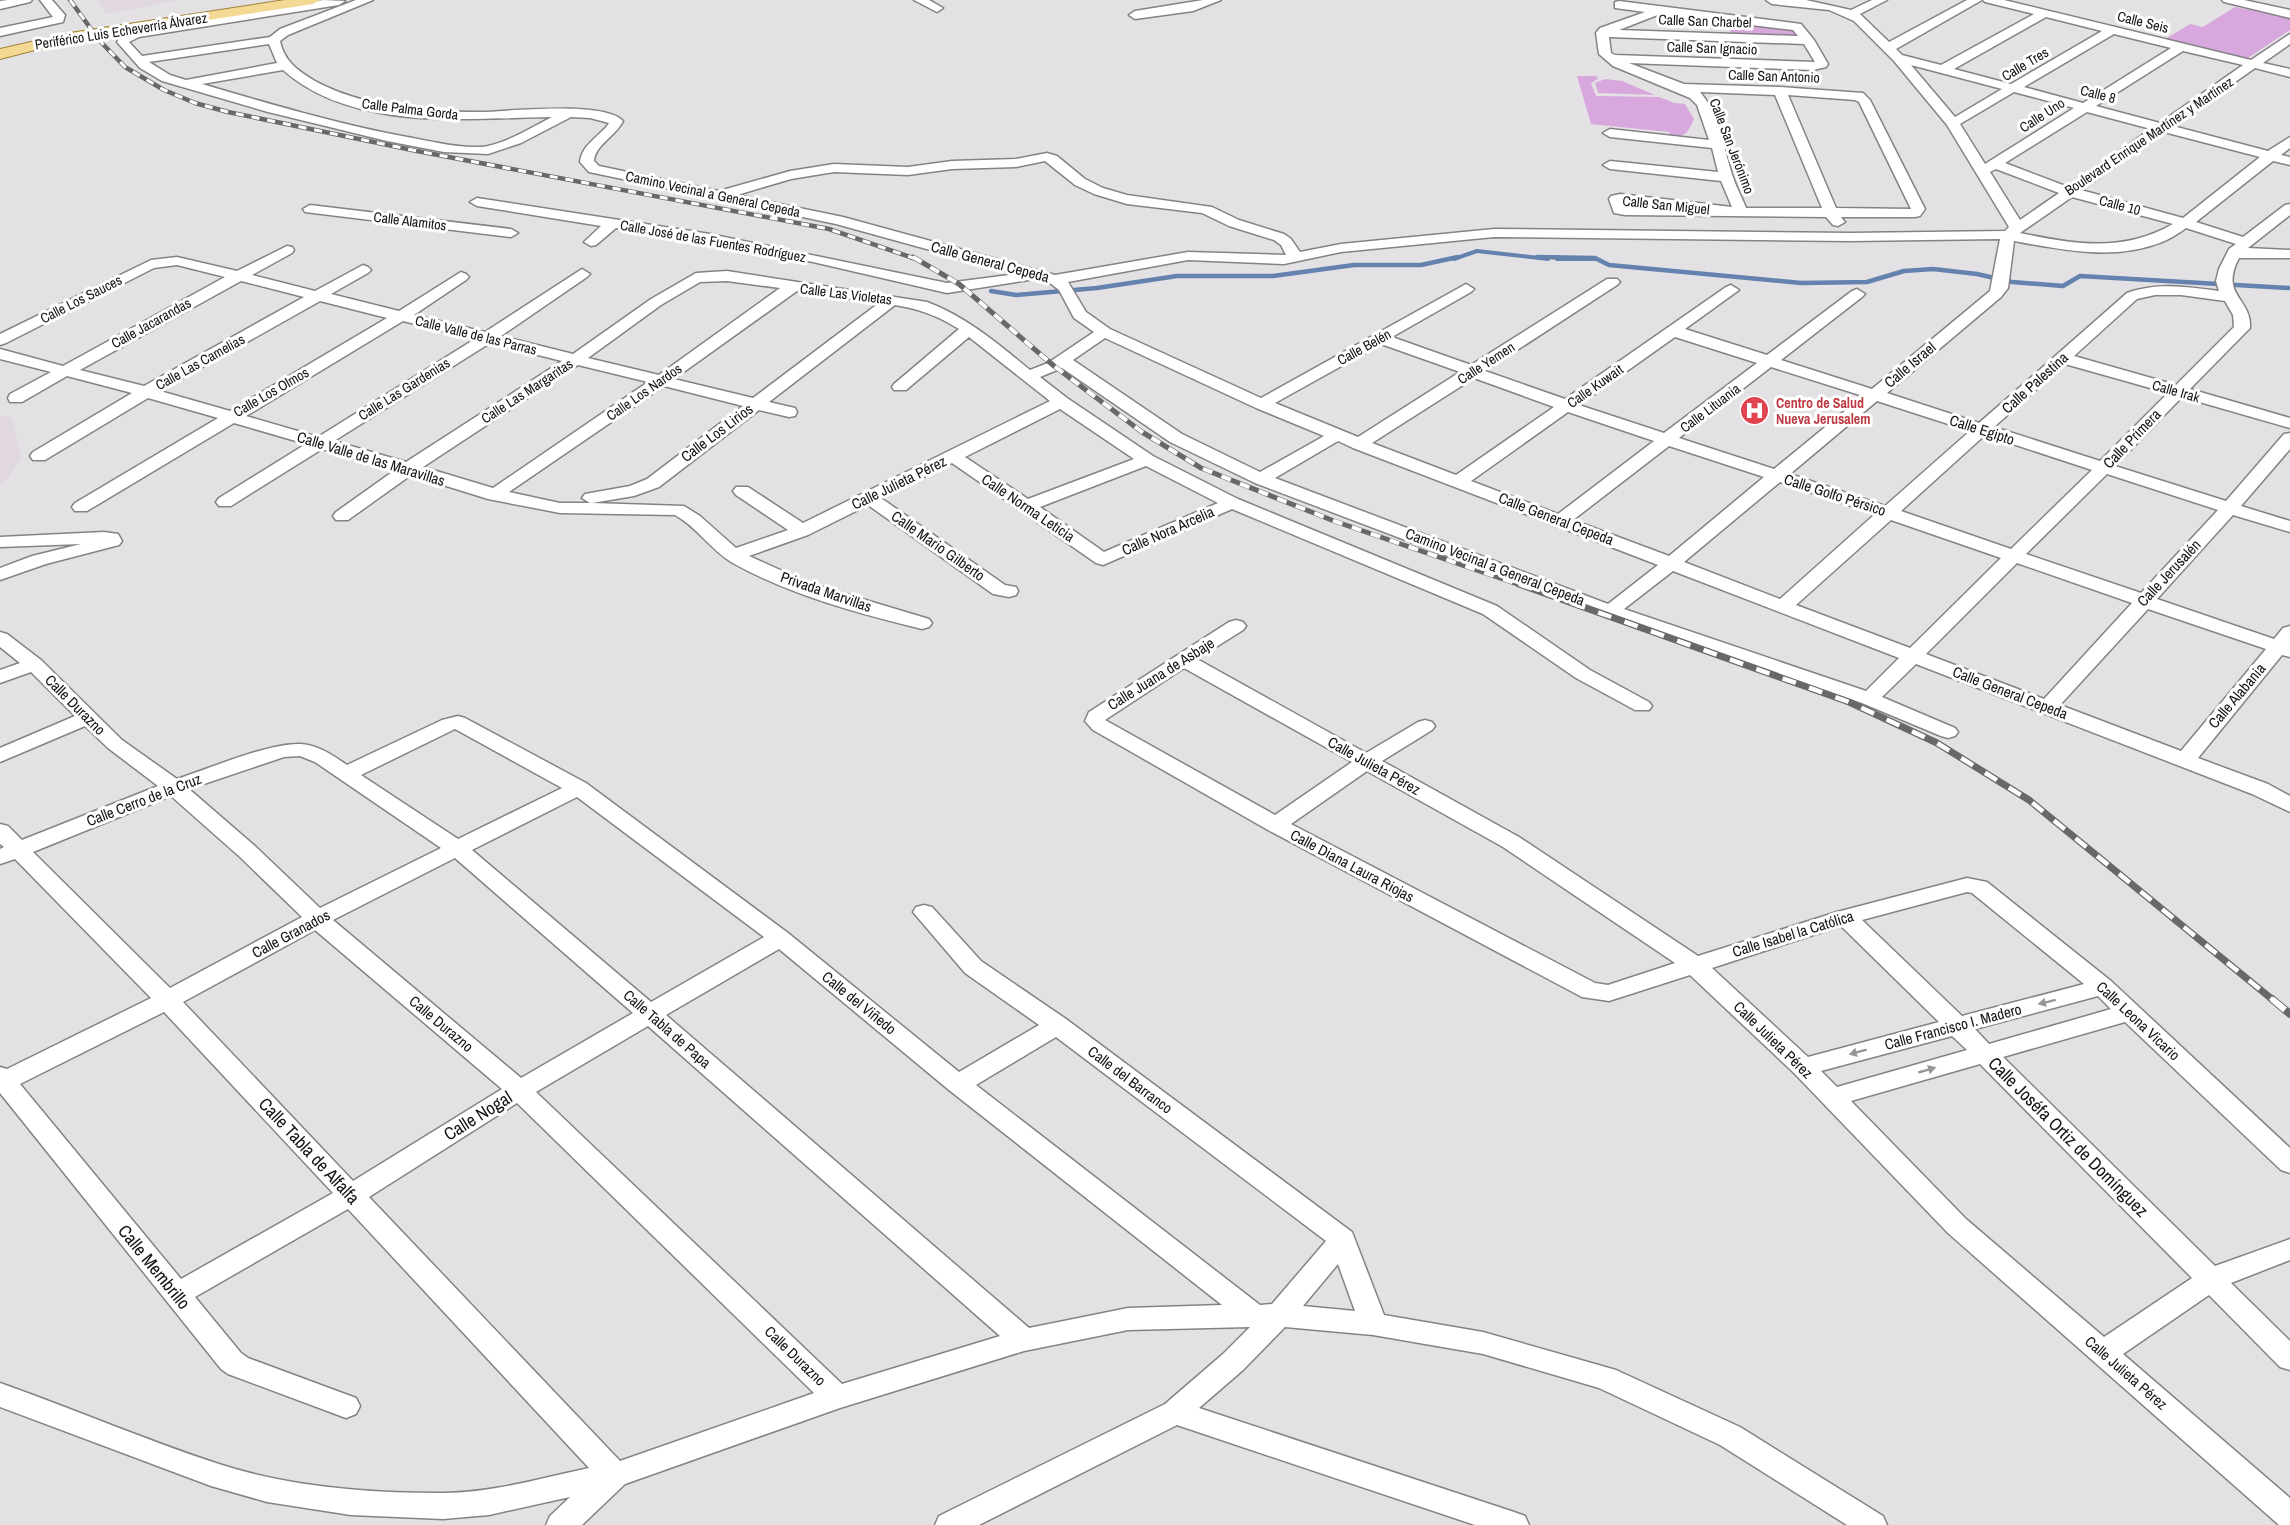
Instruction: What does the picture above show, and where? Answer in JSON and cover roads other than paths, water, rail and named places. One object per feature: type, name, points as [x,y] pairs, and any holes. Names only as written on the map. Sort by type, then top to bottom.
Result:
[{"type":"main road","points":[[265,4],[296,0]]},
{"type":"main road","name":"Periférico Luis Echeverría Álvarez","points":[[0,47],[46,36],[265,4],[313,0]]},
{"type":"main road","name":"Periférico Luis Echeverría Álvarez","points":[[0,54],[70,37],[265,4]]},
{"type":"street","points":[[0,5],[26,0]]},
{"type":"street","points":[[0,32],[59,20],[59,15],[46,0]]},
{"type":"street","points":[[346,0],[137,34],[123,40],[128,49],[152,71],[185,84],[273,109],[387,137],[483,151],[516,140],[571,114]]},
{"type":"street","points":[[140,60],[274,40],[298,26],[367,0]]},
{"type":"street","points":[[920,0],[937,8]]},
{"type":"street","points":[[1135,15],[1193,7],[1215,0]]},
{"type":"street","points":[[1772,0],[1792,1],[1852,14],[1888,48],[1953,123],[1982,172],[2012,231]]},
{"type":"street","points":[[1852,14],[1881,0]]},
{"type":"street","points":[[1888,48],[1976,0]]},
{"type":"street","name":"Calle Seis","points":[[1989,0],[2290,73]]},
{"type":"street","points":[[2228,0],[2246,2],[2290,14]]},
{"type":"street","points":[[1619,5],[1797,27],[1808,40]]},
{"type":"street","points":[[1610,59],[1605,54],[1602,33],[1608,28],[1660,11]]},
{"type":"street","points":[[1942,70],[2045,13]]},
{"type":"street","points":[[1720,17],[1729,37]]},
{"type":"street","name":"Calle Tres","points":[[1953,123],[2112,30]]},
{"type":"street","name":"Calle San Charbel","points":[[1602,33],[1808,40]]},
{"type":"street","name":"Boulevard Enrique Martínez y Martínez","points":[[2012,231],[2290,38]]},
{"type":"street","points":[[185,84],[284,66],[275,50],[274,40]]},
{"type":"street","name":"Calle San Ignacio","points":[[1610,59],[1819,66],[1822,62],[1808,40]]},
{"type":"street","name":"Calle Uno","points":[[1982,172],[2181,47]]},
{"type":"street","name":"Calle 8","points":[[1898,58],[2290,161]]},
{"type":"street","name":"Calle San Jerónimo","points":[[1610,59],[1682,88],[1695,95],[1703,104],[1718,145],[1735,212]]},
{"type":"street","name":"Calle Palma Gorda","points":[[284,66],[329,94],[379,107],[470,116],[605,115],[616,121],[615,126],[588,153],[586,162],[590,167]]},
{"type":"street","name":"Calle San Antonio","points":[[1682,88],[1850,95],[1864,100],[1918,209],[1915,213]]},
{"type":"street","points":[[1780,91],[1828,211],[1850,237]]},
{"type":"street","points":[[1610,134],[1718,145]]},
{"type":"street","points":[[1064,288],[1101,270],[1188,256],[1278,260],[1341,248],[1485,234],[1850,237],[2012,231],[2060,246],[2090,249],[2146,242],[2185,223],[2290,141]]},
{"type":"street","points":[[720,195],[790,175],[834,168],[908,171],[952,165],[1016,163],[1047,157],[1096,190],[1134,201],[1203,209],[1215,212],[1232,222],[1274,234],[1290,244],[1295,258]]},
{"type":"street","name":"Calle 10","points":[[1995,164],[2067,191],[2185,223],[2240,248],[2290,254]]},
{"type":"street","points":[[1610,165],[1726,177]]},
{"type":"street","name":"Camino Vecinal a General Cepeda","points":[[590,167],[838,220]]},
{"type":"street","name":"Calle San Miguel","points":[[1735,212],[1616,199],[1619,210],[1625,212],[1915,213]]},
{"type":"street","name":"Calle José de las Fuentes Rodríguez","points":[[477,202],[730,242],[958,287]]},
{"type":"street","points":[[2226,287],[2240,248],[2290,208]]},
{"type":"street","name":"Calle Alamitos","points":[[310,209],[511,233]]},
{"type":"street","points":[[1815,236],[1828,211]]},
{"type":"street","points":[[497,246],[538,212]]},
{"type":"street","name":"Calle General Cepeda","points":[[838,220],[1036,276],[1064,288],[1080,315],[1104,332],[1262,404],[1359,444],[2260,789],[2290,805]]},
{"type":"street","points":[[591,242],[613,224]]},
{"type":"street","name":"Calle Israel","points":[[1610,611],[1672,563],[1996,294],[2000,288],[2002,266],[2012,231]]},
{"type":"street","points":[[717,275],[730,242]]},
{"type":"street","name":"Calle Jacarandas","points":[[16,398],[287,250]]},
{"type":"street","name":"Calle Valle de las Parras","points":[[164,261],[183,262],[239,275],[789,412]]},
{"type":"street","name":"Calle Los Sauces","points":[[0,340],[140,269],[164,261]]},
{"type":"street","name":"Calle Las Camelias","points":[[39,456],[146,392],[363,270]]},
{"type":"street","name":"Calle Las Gardenias","points":[[225,502],[489,337],[582,274]]},
{"type":"street","name":"Calle Las Violetas","points":[[717,275],[918,304],[943,313],[969,329]]},
{"type":"street","name":"Calle Las Margaritas","points":[[342,516],[682,285],[696,278],[717,275]]},
{"type":"street","points":[[943,313],[947,302],[958,287],[1036,276]]},
{"type":"street","name":"Calle Los Olmos","points":[[81,507],[401,316],[461,277]]},
{"type":"street","name":"Calle Yemen","points":[[1359,444],[1612,282]]},
{"type":"street","name":"Calle Los Nardos","points":[[494,495],[662,380],[792,287]]},
{"type":"street","name":"Calle Palestina","points":[[1783,606],[2132,296],[2140,292],[2160,290],[2226,287]]},
{"type":"street","name":"Calle Primera","points":[[1869,699],[2242,328],[2242,316],[2226,287]]},
{"type":"street","name":"Calle Belén","points":[[1262,404],[1466,289]]},
{"type":"street","name":"Calle Kuwait","points":[[1458,482],[1731,290]]},
{"type":"street","name":"Calle Lituania","points":[[1561,520],[1669,440],[1857,294]]},
{"type":"street","name":"Calle Los Lirios","points":[[516,500],[578,499],[644,488],[892,300]]},
{"type":"street","points":[[900,387],[969,329],[1061,402],[1147,460],[1232,503],[1490,610],[1582,674],[1642,706]]},
{"type":"street","name":"Calle Egipto","points":[[1674,331],[2290,527]]},
{"type":"street","points":[[1029,376],[1063,361],[1104,332]]},
{"type":"street","name":"Calle Golfo Pérsico","points":[[1380,338],[1567,406],[2144,600],[2286,643]]},
{"type":"street","name":"Calle Valle de las Maravillas","points":[[0,354],[146,392],[494,495],[560,508],[678,510],[689,515],[734,555]]},
{"type":"street","name":"Calle Irak","points":[[2062,358],[2290,423]]},
{"type":"street","name":"Camino Vecinal a General Cepeda","points":[[1063,361],[1176,438],[1261,479],[1610,611],[1869,699],[1948,732]]},
{"type":"street","name":"Calle Julieta Pérez","points":[[734,555],[802,531],[1061,402]]},
{"type":"street","points":[[1261,479],[1337,435]]},
{"type":"street","name":"Calle Jerusalén","points":[[2048,707],[2290,438]]},
{"type":"street","name":"Calle Norma Leticia","points":[[954,457],[1103,559]]},
{"type":"street","points":[[1027,506],[1147,460]]},
{"type":"street","points":[[742,491],[802,531]]},
{"type":"street","name":"Calle Mario Gilberto","points":[[869,498],[1000,590],[1009,591]]},
{"type":"street","name":"Calle Nora Arcelia","points":[[1103,559],[1232,503]]},
{"type":"street","points":[[0,542],[104,537],[112,538],[113,541],[39,560],[0,574]]},
{"type":"street","name":"Privada Marvillas","points":[[734,555],[796,585],[922,623]]},
{"type":"street","name":"Calle Juana de Asbaje","points":[[1100,726],[1095,721],[1096,716],[1236,626]]},
{"type":"street","name":"Calle Durazno","points":[[0,638],[34,664],[115,744],[174,787],[248,852],[317,919],[519,1090],[837,1397]]},
{"type":"street","name":"Calle Alabania","points":[[2184,760],[2286,643]]},
{"type":"street","name":"Calle Julieta Pérez","points":[[1184,660],[1512,842],[1694,965],[1803,1067],[1957,1226],[2290,1516]]},
{"type":"street","points":[[0,677],[34,664]]},
{"type":"street","points":[[0,756],[87,718]]},
{"type":"street","name":"Calle del Viñedo","points":[[348,773],[449,724],[461,722],[578,789],[780,938],[958,1084],[1265,1314]]},
{"type":"street","name":"Calle Diana Laura Riojas","points":[[1100,726],[1276,825],[1590,991],[1610,993]]},
{"type":"street","points":[[1276,825],[1366,762],[1425,726]]},
{"type":"street","name":"Calle Cerro de la Cruz","points":[[9,853],[174,787],[290,749]]},
{"type":"street","name":"Calle Tabla de Papa","points":[[290,749],[303,750],[348,773],[459,850],[1024,1341]]},
{"type":"street","name":"Calle Granados","points":[[2,1079],[167,1000],[317,919],[578,789]]},
{"type":"street","name":"Calle Tabla de Alfalfa","points":[[0,831],[9,853],[167,1000],[615,1475]]},
{"type":"street","name":"Calle Isabel la Católica","points":[[1610,993],[1845,917],[1966,885],[1979,888]]},
{"type":"street","name":"Calle Leona Vicario","points":[[1979,888],[2103,987],[2290,1163]]},
{"type":"street","name":"Calle del Barranco","points":[[924,912],[973,967],[1057,1025],[1343,1239]]},
{"type":"street","name":"Calle Joséfa Ortiz de Domínguez","points":[[1845,917],[2290,1359]]},
{"type":"street","name":"Calle Nogal","points":[[176,1295],[351,1195],[519,1090],[780,938]]},
{"type":"street","name":"Calle Francisco I. Madero","points":[[1803,1067],[2103,987]]},
{"type":"street","points":[[1831,1098],[2129,1012]]},
{"type":"street","points":[[958,1084],[1057,1025]]},
{"type":"street","name":"Calle Membrillo","points":[[2,1079],[231,1361],[238,1366],[346,1406]]},
{"type":"street","points":[[950,1525],[1175,1412],[1233,1362],[1265,1314],[1343,1239],[1374,1324]]},
{"type":"street","points":[[2102,1353],[2211,1279],[2290,1249]]},
{"type":"street","points":[[0,1395],[221,1477],[267,1489],[351,1502],[443,1506],[489,1502],[615,1475],[837,1397],[1024,1341],[1128,1319],[1265,1314],[1374,1324],[1483,1343],[1606,1378],[1730,1436],[1872,1525]]},
{"type":"street","points":[[1175,1412],[1514,1525]]},
{"type":"street","points":[[561,1525],[615,1475]]},
{"type":"waterway","points":[[1454,259],[1477,251],[1548,259]]},
{"type":"waterway","points":[[991,291],[1016,295],[1097,288],[1177,276],[1273,276],[1354,265],[1421,265],[1458,257]]},
{"type":"waterway","points":[[1537,257],[1597,259]]},
{"type":"waterway","points":[[1557,259],[1597,259]]},
{"type":"waterway","points":[[1597,259],[1609,265],[1801,283],[1867,282],[1904,271],[1933,269],[1977,274],[2012,282],[2063,286],[2080,276],[2290,288]]},
{"type":"railway","points":[[70,0],[99,40],[125,67],[164,90],[195,103],[228,112],[417,151],[829,229],[916,259]]},
{"type":"railway","points":[[913,257],[959,284],[1054,366],[1142,432],[1201,468],[1334,521],[1523,586]]},
{"type":"railway","points":[[1519,584],[1849,702],[1937,743],[2029,800],[2273,1000]]},
{"type":"railway","points":[[2272,999],[2290,1014]]},
{"type":"place","name":"Centro de Salud Nueva Jerusalem","points":[[1755,411]]}]
